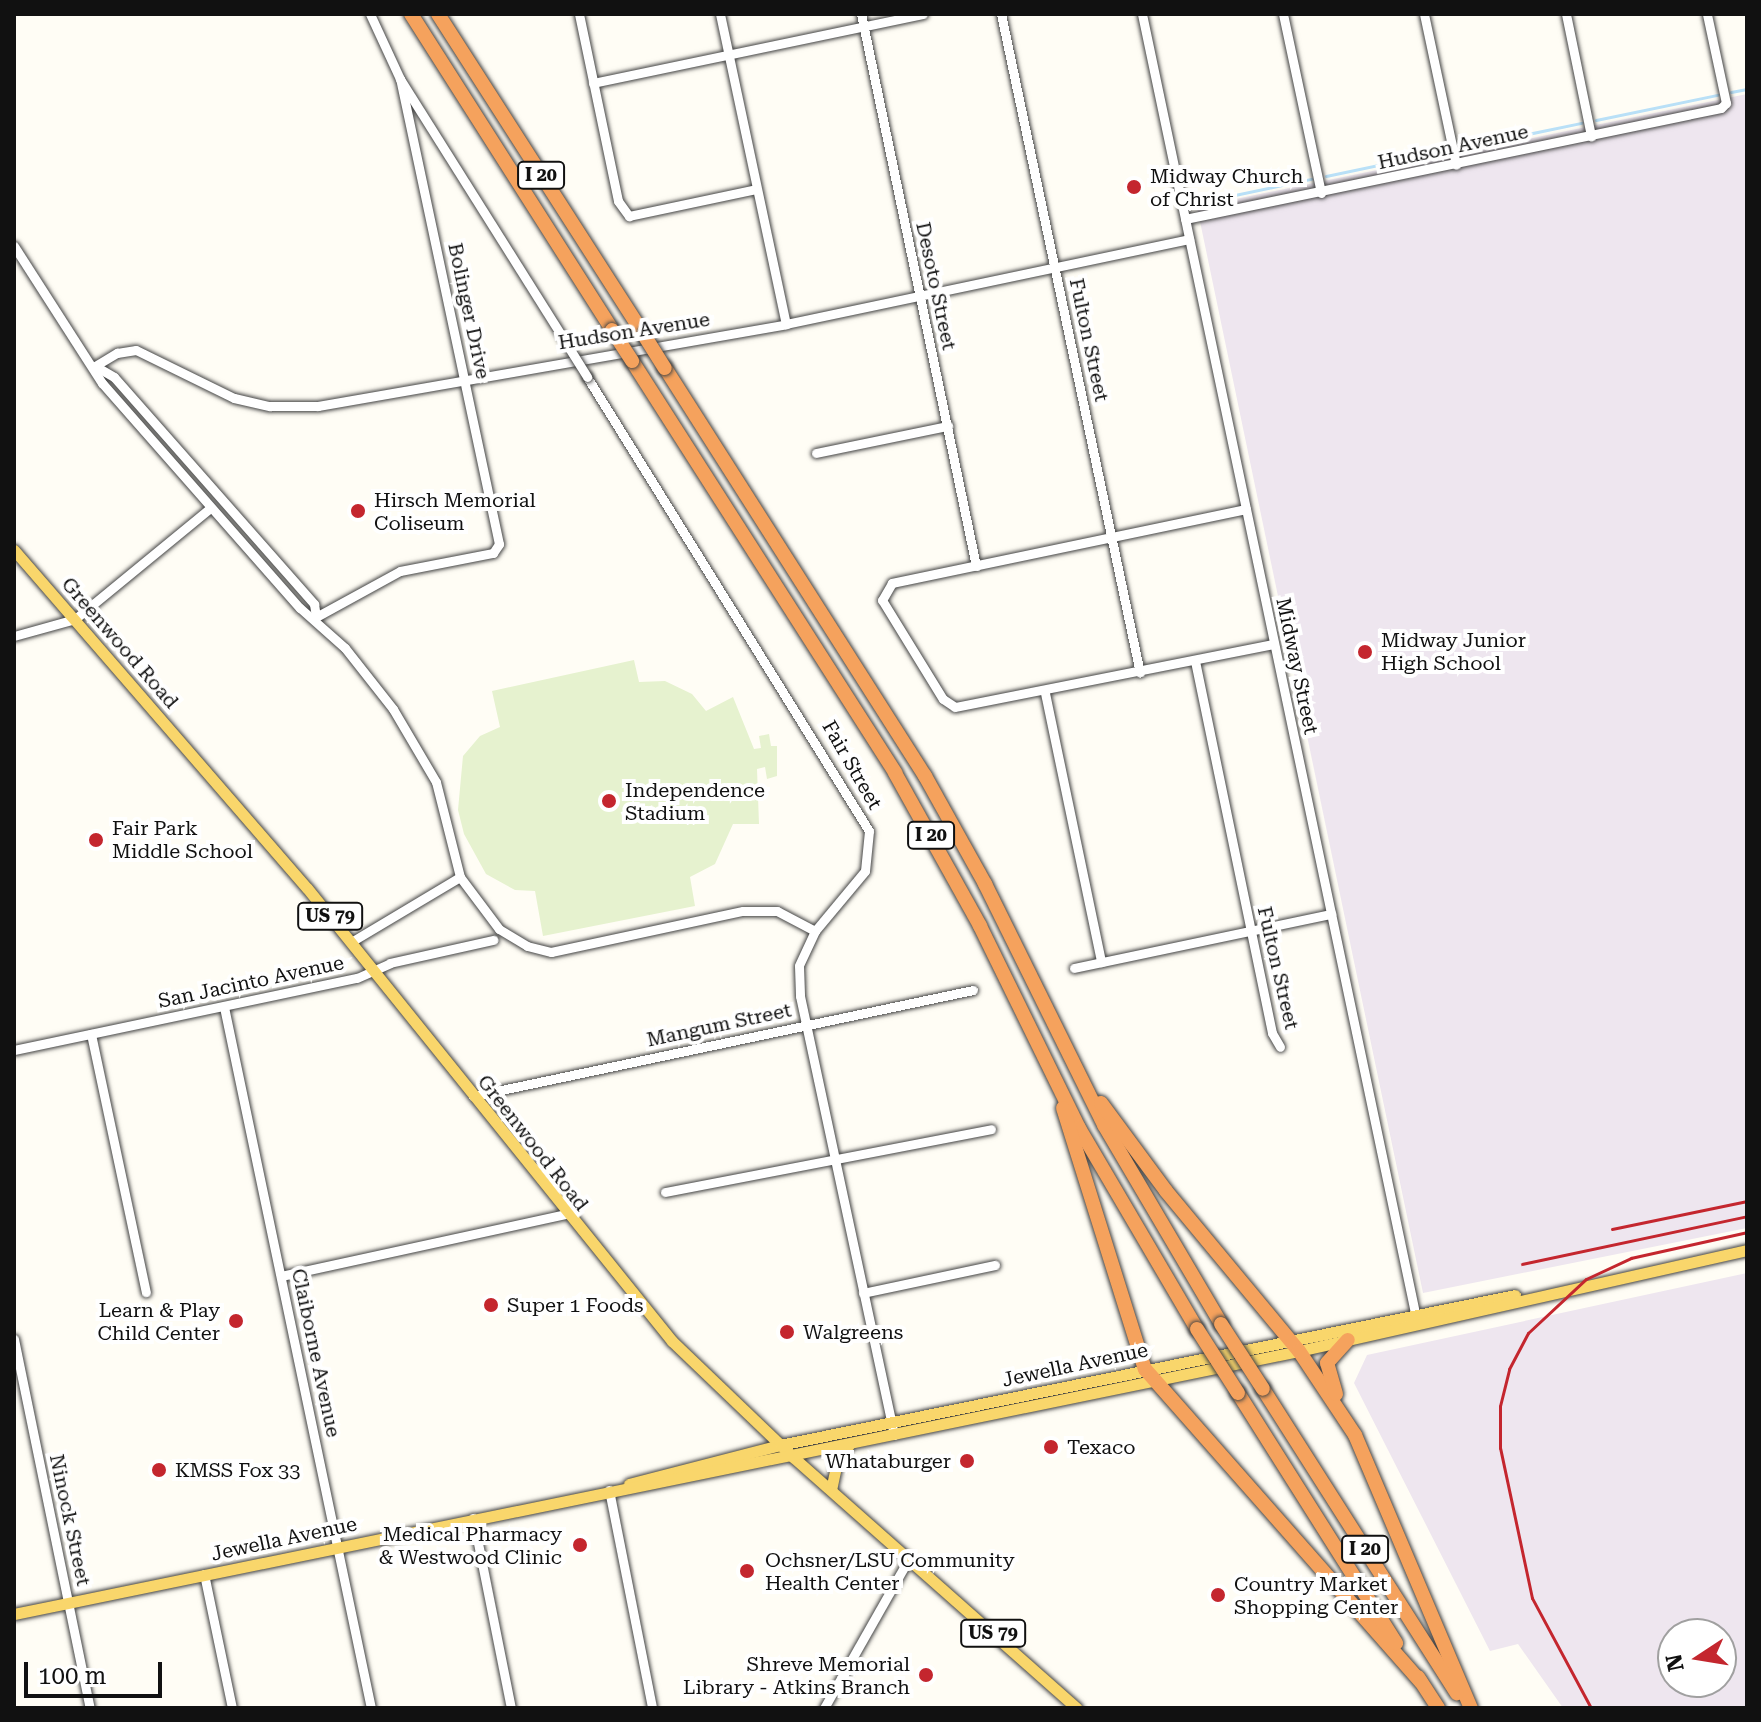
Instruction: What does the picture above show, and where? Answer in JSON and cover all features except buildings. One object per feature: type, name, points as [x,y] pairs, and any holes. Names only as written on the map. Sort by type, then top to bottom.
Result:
[{"type":"highway","name":"I 20","points":[[411,14],[903,785],[980,926],[1060,1091],[1197,1329],[1438,1708]]},
{"type":"highway","name":"I 20","points":[[438,14],[925,776],[985,884],[1139,1190],[1221,1324],[1469,1708]]},
{"type":"highway","points":[[1077,1071],[1166,1191],[1299,1351],[1355,1435]]},
{"type":"highway","points":[[1060,1091],[1145,1369],[1421,1682]]},
{"type":"highway","points":[[1348,1340],[1333,1351],[1326,1367],[1469,1708]]},
{"type":"main road","name":"Greenwood Road","points":[[14,550],[351,942],[566,1214],[692,1363],[793,1457],[1077,1708]]},
{"type":"main road","name":"Jewella Avenue","points":[[14,1614],[609,1490],[849,1445],[893,1429],[1288,1338],[1416,1318],[1747,1250]]},
{"type":"main road","name":"Jewella Avenue","points":[[609,1490],[780,1445],[893,1429],[1155,1381],[1348,1340],[1416,1318]]},
{"type":"main road","points":[[831,1490],[838,1458],[849,1445]]},
{"type":"street","name":"Bolinger Drive","points":[[370,14],[400,79],[566,343]]},
{"type":"street","points":[[579,14],[618,201],[629,216],[756,189]]},
{"type":"street","points":[[720,14],[786,324]]},
{"type":"street","name":"Desoto Street","points":[[861,14],[976,566]]},
{"type":"street","points":[[593,83],[923,14]]},
{"type":"street","name":"Fulton Street","points":[[1001,14],[1140,673]]},
{"type":"street","name":"Midway Street","points":[[1142,14],[1416,1318]]},
{"type":"street","points":[[1283,14],[1321,193]]},
{"type":"street","points":[[1424,14],[1456,165]]},
{"type":"street","points":[[1566,14],[1591,136]]},
{"type":"street","name":"Hudson Avenue","points":[[1185,219],[1456,165],[1726,103],[1707,14]]},
{"type":"street","name":"Bolinger Drive","points":[[316,617],[400,571],[497,550],[465,378],[400,79]]},
{"type":"street","name":"Hudson Avenue","points":[[95,366],[117,353],[136,350],[220,393],[284,407],[318,406],[786,324],[1189,239]]},
{"type":"street","points":[[14,246],[95,366],[102,383],[300,608],[316,617],[377,688],[430,770],[444,804],[460,877],[478,907],[508,937],[540,951],[572,951],[743,911],[777,911],[815,931]]},
{"type":"street","name":"Fair Street","points":[[566,343],[861,812],[870,840],[865,871],[815,931],[799,966],[805,1025],[893,1429]]},
{"type":"street","points":[[95,366],[114,377],[314,604],[316,617]]},
{"type":"street","points":[[816,453],[948,426]]},
{"type":"street","points":[[14,636],[75,619],[210,508]]},
{"type":"street","points":[[1246,509],[892,583],[881,594],[883,606],[947,703],[964,708],[1274,644]]},
{"type":"street","name":"Fulton Street","points":[[1195,661],[1251,931],[1280,1047]]},
{"type":"street","points":[[1045,693],[1101,962]]},
{"type":"street","points":[[351,942],[460,877]]},
{"type":"street","points":[[1074,968],[1331,914]]},
{"type":"street","name":"San Jacinto Avenue","points":[[14,1050],[357,978],[372,969],[493,940]]},
{"type":"street","name":"Mangum Street","points":[[473,1096],[973,990]]},
{"type":"street","name":"Claiborne Avenue","points":[[224,1007],[371,1708]]},
{"type":"street","points":[[91,1034],[146,1292]]},
{"type":"street","points":[[665,1192],[991,1129]]},
{"type":"street","points":[[281,1276],[566,1214]]},
{"type":"street","points":[[863,1293],[995,1265]]},
{"type":"street","name":"Ninock Street","points":[[14,1339],[90,1708]]},
{"type":"street","points":[[609,1490],[652,1708]]},
{"type":"street","points":[[473,1518],[511,1708]]},
{"type":"street","points":[[824,1708],[908,1560]]},
{"type":"street","points":[[204,1574],[232,1708]]},
{"type":"shaded area","points":[[1747,94],[1747,1228],[1423,1293],[1197,207]]},
{"type":"shaded area","points":[[1747,1273],[1747,1708],[1563,1708],[1518,1644],[1490,1651],[1354,1383],[1367,1355]]},
{"type":"green space","name":"Independence Stadium","points":[[634,660],[639,682],[665,681],[692,694],[706,711],[733,697],[754,749],[761,748],[759,736],[769,734],[771,746],[777,746],[777,776],[767,779],[765,767],[757,769],[759,824],[733,824],[715,864],[690,877],[695,906],[543,936],[535,891],[515,890],[486,874],[464,834],[458,810],[463,756],[480,736],[500,727],[492,691]]},
{"type":"waterway","points":[[1731,92],[1747,89]]},
{"type":"waterway","points":[[1596,120],[1717,95]]},
{"type":"waterway","points":[[1460,148],[1581,123]]},
{"type":"waterway","points":[[1326,176],[1445,151]]},
{"type":"waterway","points":[[1230,196],[1311,179]]},
{"type":"railway","points":[[1612,1229],[1747,1201]]},
{"type":"railway","points":[[1522,1264],[1747,1216]]},
{"type":"railway","points":[[1591,1708],[1532,1598],[1500,1448],[1500,1406],[1509,1369],[1528,1333],[1586,1279],[1631,1258],[1747,1232]]},
{"type":"place","name":"Midway Church of Christ","points":[[1134,187]]},
{"type":"place","name":"Hirsch Memorial Coliseum","points":[[358,511]]},
{"type":"place","name":"Midway Junior High School","points":[[1365,652]]},
{"type":"place","name":"Independence Stadium","points":[[609,801]]},
{"type":"place","name":"Fair Park Middle School","points":[[96,840]]},
{"type":"place","name":"Super 1 Foods","points":[[491,1305]]},
{"type":"place","name":"Learn & Play Child Center","points":[[236,1321]]},
{"type":"place","name":"Walgreens","points":[[787,1332]]},
{"type":"place","name":"Texaco","points":[[1051,1447]]},
{"type":"place","name":"Whataburger","points":[[967,1461]]},
{"type":"place","name":"KMSS Fox 33","points":[[159,1470]]},
{"type":"place","name":"Medical Pharmacy & Westwood Clinic","points":[[580,1545]]},
{"type":"place","name":"Ochsner/LSU Community Health Center","points":[[747,1571]]},
{"type":"place","name":"Country Market Shopping Center","points":[[1218,1595]]},
{"type":"place","name":"Shreve Memorial Library - Atkins Branch","points":[[926,1675]]}]
